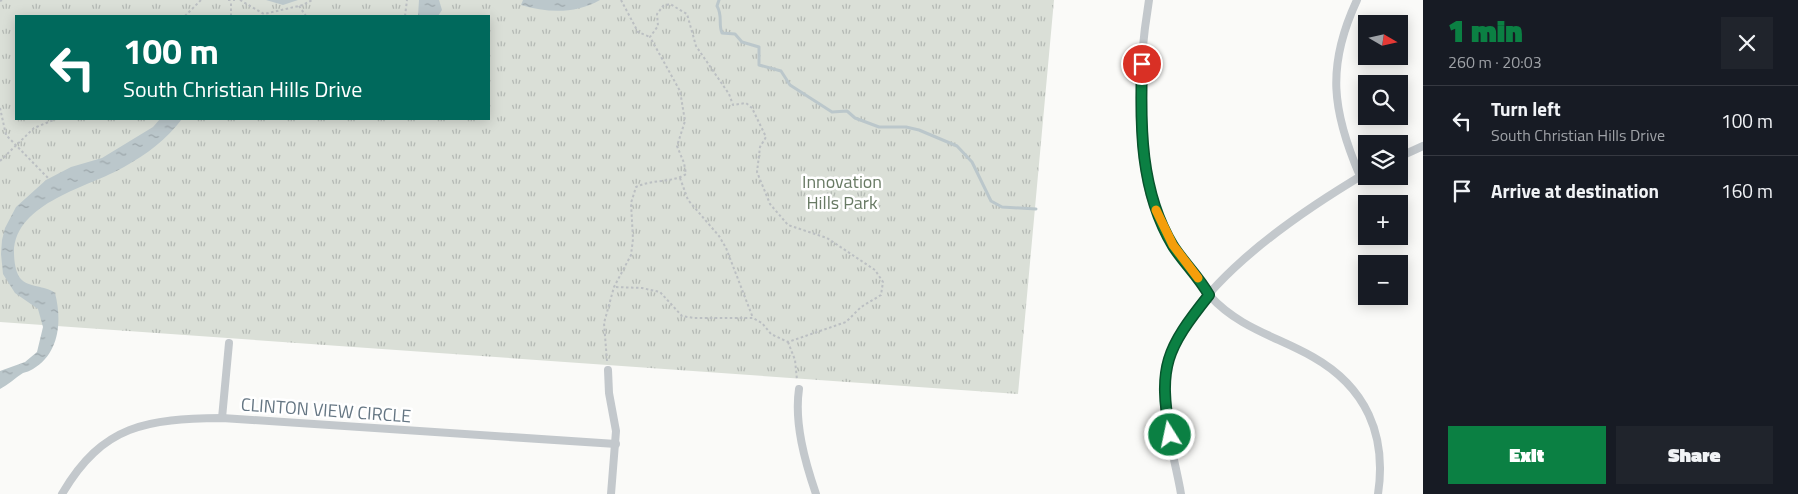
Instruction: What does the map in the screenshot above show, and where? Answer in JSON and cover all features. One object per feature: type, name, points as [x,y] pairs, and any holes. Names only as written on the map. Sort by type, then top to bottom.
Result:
[{"type":"street","points":[[1150,0],[1145,27],[1141,104],[1144,154],[1150,196],[1173,245],[1209,295],[1228,313],[1255,331],[1312,357],[1339,374],[1357,392],[1370,416],[1380,444],[1378,494]]},
{"type":"street","points":[[1357,0],[1338,51],[1335,82],[1344,135],[1358,164]]},
{"type":"street","points":[[1408,153],[1423,146]]},
{"type":"street","points":[[1181,494],[1165,404],[1164,384],[1168,359],[1178,338],[1209,295],[1278,230],[1316,202],[1358,177]]},
{"type":"street","points":[[222,418],[229,342]]},
{"type":"street","points":[[608,370],[609,393],[616,431],[611,494]]},
{"type":"street","points":[[798,389],[796,406],[802,441],[816,494]]},
{"type":"street","name":"CLINTON VIEW CIRCLE","points":[[62,494],[83,464],[98,448],[115,436],[152,422],[176,418],[222,418],[616,444]]},
{"type":"path","points":[[186,15],[201,0]]},
{"type":"path","points":[[231,15],[230,1],[235,0]]},
{"type":"path","points":[[240,0],[248,7],[264,14],[312,0]]},
{"type":"path","points":[[405,15],[407,0]]},
{"type":"path","points":[[608,370],[604,323],[614,288],[631,255],[633,240],[631,203],[636,187],[648,181],[680,178],[686,174],[677,146],[685,121],[680,91],[650,37],[638,32],[621,0]]},
{"type":"path","points":[[650,37],[658,26],[657,14],[663,6],[670,4],[687,14],[696,46],[729,94],[732,105],[746,104],[752,108],[766,136],[760,146],[756,172],[770,204],[788,225],[827,238],[875,270],[883,282],[881,295],[860,307],[846,322],[788,342]]},
{"type":"path","points":[[299,5],[305,15]]},
{"type":"path","points":[[0,108],[6,136],[49,179]]},
{"type":"path","points":[[0,161],[39,124],[53,120]]},
{"type":"path","points":[[680,178],[688,200],[719,236],[726,248],[753,318]]},
{"type":"path","points":[[614,288],[642,288],[660,292],[682,316],[694,318],[753,318],[762,323],[771,334],[788,342],[795,360],[798,389]]},
{"type":"green space","name":"Innovation Hills Park","points":[[0,0],[1054,0],[1018,394],[0,322]]},
{"type":"water","points":[[266,0],[298,0],[283,5]]},
{"type":"water","points":[[419,0],[439,0],[442,10],[439,15],[418,15]]},
{"type":"water","points":[[523,0],[600,0],[581,8],[551,11],[521,5]]},
{"type":"water","points":[[159,120],[181,120],[163,140],[132,162],[40,208],[27,220],[18,235],[14,252],[18,275],[27,283],[55,293],[58,314],[57,335],[49,354],[42,362],[0,389],[0,371],[25,362],[37,352],[43,327],[38,309],[15,293],[3,274],[2,240],[5,228],[16,207],[46,180],[71,167],[102,158],[153,127]]},
{"type":"waterway","points":[[719,0],[717,6],[720,13],[722,33],[735,34],[742,42],[759,47],[759,65],[781,71],[790,85],[832,112],[847,111],[855,118],[879,127],[906,127],[919,130],[957,146],[972,162],[991,201],[1002,207],[1036,209]]},
{"type":"slow traffic","points":[[1156,210],[1158,218],[1173,245],[1198,278]]},
{"type":"route","points":[[1142,64],[1142,131],[1150,196],[1158,218],[1173,245],[1201,281],[1209,295],[1192,316],[1178,338],[1168,359],[1164,384],[1170,435]]}]
